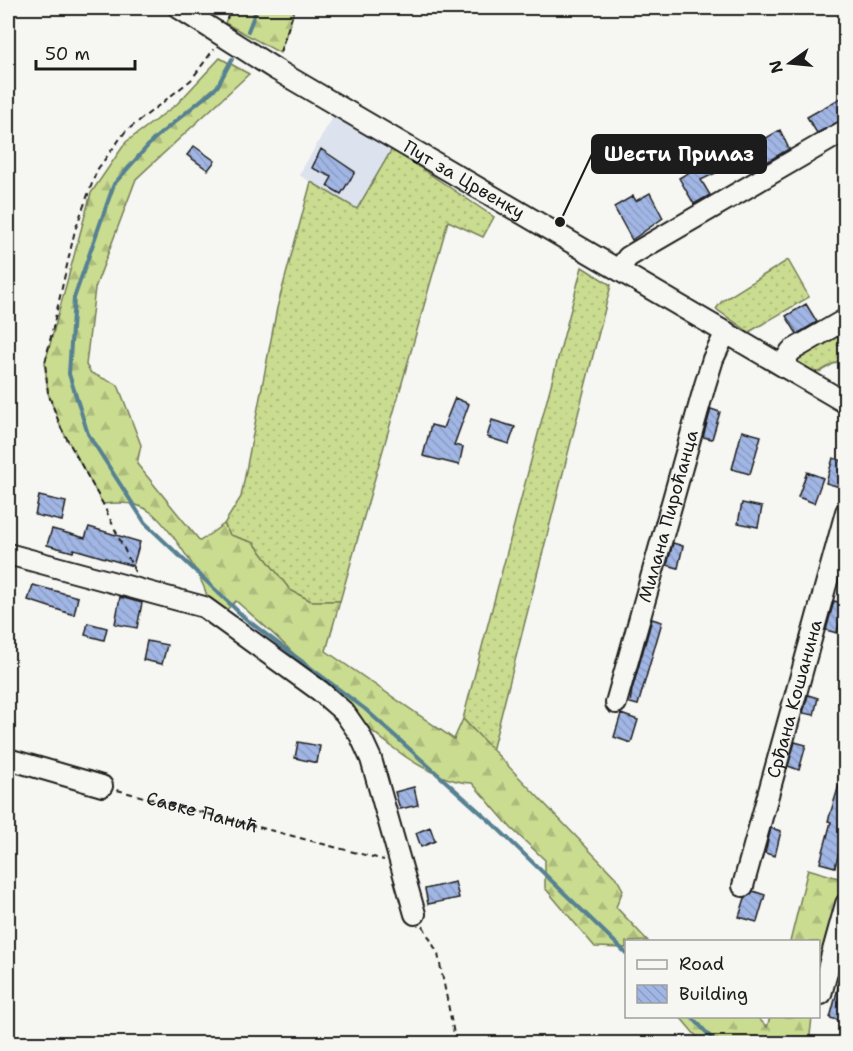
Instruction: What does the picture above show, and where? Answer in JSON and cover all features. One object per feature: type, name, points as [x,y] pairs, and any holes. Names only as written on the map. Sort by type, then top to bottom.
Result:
[{"type":"street","name":"Пут за Црвенку","points":[[179,8],[275,69],[846,403]]},
{"type":"street","points":[[619,269],[628,257],[846,130]]},
{"type":"street","points":[[782,365],[791,351],[846,319]]},
{"type":"street","name":"Милана Пироћанца","points":[[616,703],[705,385],[726,332]]},
{"type":"street","name":"Срђана Кошанина","points":[[743,886],[846,513]]},
{"type":"street","points":[[8,554],[142,588],[204,607],[320,691],[344,712],[360,735],[371,759],[415,914]]},
{"type":"street","points":[[8,759],[102,786]]},
{"type":"street","points":[[821,994],[846,904]]},
{"type":"path","points":[[275,69],[294,8]]},
{"type":"path","points":[[142,588],[103,504],[62,428],[48,393],[45,363],[75,230],[97,170],[125,132],[191,80],[212,55],[220,36]]},
{"type":"path","name":"Савке Панић","points":[[102,786],[374,859],[399,860]]},
{"type":"path","points":[[415,914],[438,954],[456,1044]]},
{"type":"shaded area","points":[[334,115],[392,149],[357,209],[299,175]]},
{"type":"green space","points":[[231,8],[295,8],[280,53],[225,23]]},
{"type":"green space","points":[[220,58],[249,74],[136,179],[95,288],[86,365],[91,373],[118,385],[141,445],[137,464],[200,541],[224,524],[230,535],[254,543],[290,590],[311,601],[340,601],[326,651],[454,739],[463,719],[617,879],[623,890],[616,907],[647,940],[625,940],[625,948],[595,947],[545,888],[545,860],[511,828],[472,783],[448,779],[397,751],[348,709],[281,641],[236,601],[222,614],[213,607],[199,577],[173,536],[147,509],[122,503],[103,504],[61,428],[48,393],[45,363],[91,193],[126,142],[177,104]]},
{"type":"green space","points":[[392,149],[494,217],[483,237],[448,221],[340,601],[311,601],[290,590],[254,543],[230,535],[224,524],[241,497],[277,308],[311,182],[357,209]]},
{"type":"green space","points":[[788,260],[809,297],[749,332],[716,309],[722,301]]},
{"type":"green space","points":[[582,267],[611,285],[492,751],[463,719]]},
{"type":"green space","points":[[845,325],[845,357],[821,371],[810,374],[790,360]]},
{"type":"green space","points":[[808,869],[845,880],[820,976],[820,940],[790,940]]},
{"type":"green space","points":[[681,1018],[758,1018],[767,1027],[770,1018],[812,1018],[809,1044],[702,1043]]},
{"type":"building","points":[[846,95],[846,118],[817,133],[807,117]]},
{"type":"building","points":[[780,130],[789,149],[751,171],[739,150],[755,141],[756,144]]},
{"type":"building","points":[[719,144],[724,153],[720,155],[726,168],[701,180],[710,195],[694,204],[679,178],[707,162],[702,151]]},
{"type":"building","points":[[194,146],[215,161],[208,170],[187,155]]},
{"type":"building","points":[[321,149],[355,172],[341,194],[327,186],[332,177],[312,168]]},
{"type":"building","points":[[650,193],[663,218],[632,240],[614,207],[633,196],[636,201]]},
{"type":"building","points":[[806,304],[817,322],[797,334],[786,316]]},
{"type":"building","points":[[455,398],[469,404],[454,445],[463,447],[459,465],[423,456],[431,425],[443,428]]},
{"type":"building","points":[[711,409],[720,412],[712,439],[703,437]]},
{"type":"building","points":[[492,420],[515,427],[509,444],[487,437]]},
{"type":"building","points":[[742,431],[761,436],[750,474],[732,469]]},
{"type":"building","points":[[833,458],[846,462],[843,488],[826,483]]},
{"type":"building","points":[[807,472],[823,478],[814,503],[798,497]]},
{"type":"building","points":[[39,496],[66,502],[62,521],[35,515]]},
{"type":"building","points":[[742,503],[762,507],[758,527],[738,523]]},
{"type":"building","points":[[89,527],[140,542],[133,566],[74,549],[73,552],[47,545],[52,529],[85,538]]},
{"type":"building","points":[[673,543],[683,546],[678,568],[667,565]]},
{"type":"building","points":[[33,585],[78,597],[74,615],[28,600]]},
{"type":"building","points":[[120,597],[142,603],[137,628],[115,624]]},
{"type":"building","points":[[834,601],[844,603],[837,633],[826,630]]},
{"type":"building","points":[[652,619],[662,622],[638,705],[630,703],[632,690]]},
{"type":"building","points":[[88,623],[107,628],[104,640],[85,635]]},
{"type":"building","points":[[147,641],[167,645],[162,664],[143,660]]},
{"type":"building","points":[[808,695],[818,698],[814,715],[803,713]]},
{"type":"building","points":[[621,714],[638,720],[631,743],[614,737]]},
{"type":"building","points":[[298,742],[320,746],[317,763],[295,758]]},
{"type":"building","points":[[795,742],[806,745],[799,770],[788,766]]},
{"type":"building","points":[[843,772],[846,772],[846,828],[835,867],[820,863],[831,822],[828,821]]},
{"type":"building","points":[[414,787],[418,805],[400,809],[395,792]]},
{"type":"building","points":[[430,827],[435,841],[421,847],[416,833]]},
{"type":"building","points":[[771,828],[781,831],[775,856],[765,853]]},
{"type":"building","points":[[455,882],[459,898],[428,904],[425,889]]},
{"type":"building","points":[[753,891],[765,895],[757,922],[739,917],[745,898]]},
{"type":"building","points":[[842,973],[846,973],[846,1022],[830,1018]]},
{"type":"waterway","points":[[248,31],[257,8]]},
{"type":"waterway","points":[[232,59],[217,87],[154,139],[114,184],[74,298],[69,374],[88,434],[145,523],[246,619],[365,709],[492,823],[625,952]]},
{"type":"waterway","points":[[693,1018],[717,1044]]},
{"type":"place","name":"Шести Прилаз","points":[[560,222]]}]
